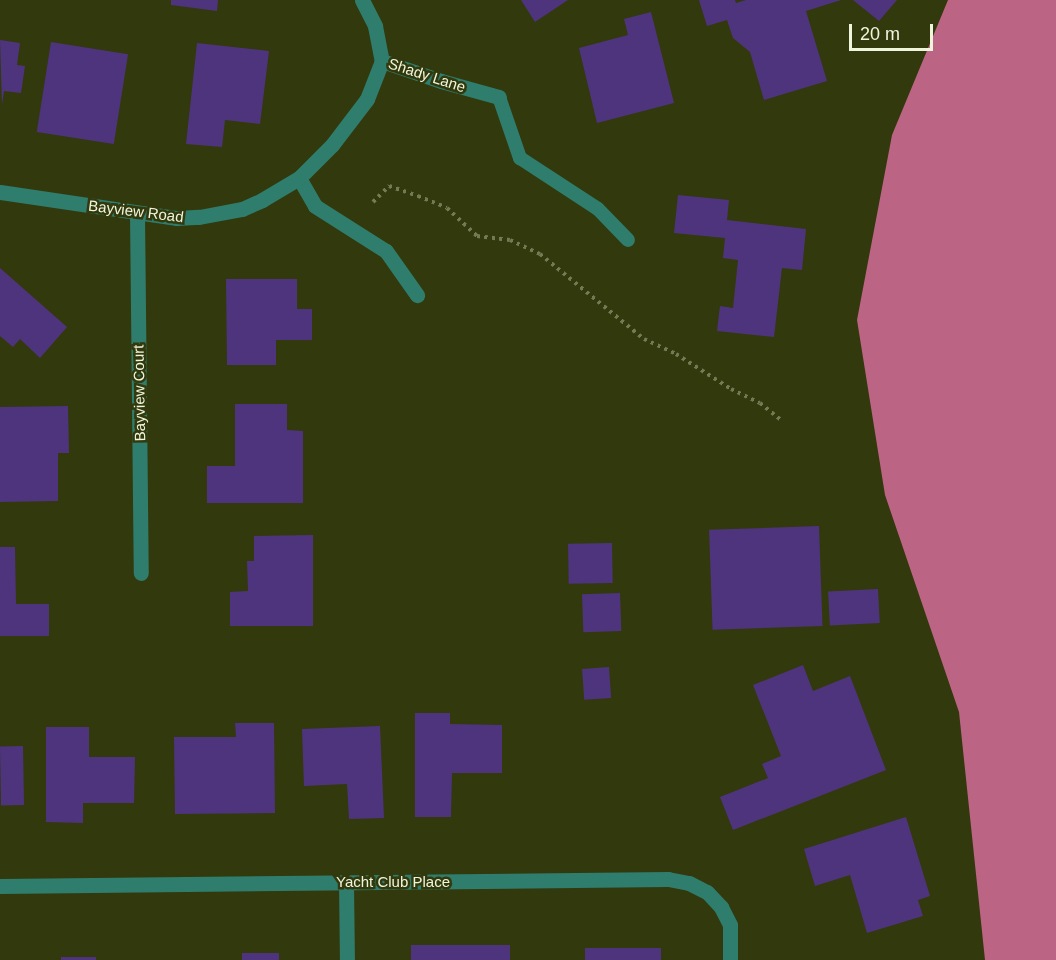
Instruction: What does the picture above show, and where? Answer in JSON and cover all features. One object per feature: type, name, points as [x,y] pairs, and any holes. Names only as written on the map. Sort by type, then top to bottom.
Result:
[{"type":"street","name":"Shady Lane","points":[[362,0],[375,26],[382,61],[441,81],[499,96]]},
{"type":"street","name":"Bayview Road","points":[[0,192],[177,218],[221,214],[262,200],[298,178],[332,145],[367,99],[382,61]]},
{"type":"street","points":[[298,178],[315,206],[386,251],[417,295]]},
{"type":"street","name":"Bayview Court","points":[[137,213],[141,573]]},
{"type":"street","name":"Yacht Club Place","points":[[0,886],[668,879],[689,883],[707,892],[721,907],[730,925],[730,960]]},
{"type":"street","points":[[346,882],[347,960]]},
{"type":"lane","points":[[499,96],[520,158],[598,209],[628,240]]},
{"type":"path","points":[[373,202],[389,186],[418,195],[447,208],[477,236],[510,240],[540,254],[644,339],[676,354],[731,389],[760,403],[782,420]]},
{"type":"shaded area","points":[[948,0],[1056,0],[1056,960],[985,960],[959,712],[885,495],[857,320],[892,135]]},
{"type":"building","points":[[171,0],[218,0],[217,11],[171,5]]},
{"type":"building","points":[[521,0],[568,0],[535,22]]},
{"type":"building","points":[[699,0],[735,0],[736,3],[746,0],[841,0],[806,11],[827,81],[764,100],[750,52],[733,38],[727,20],[707,26]]},
{"type":"building","points":[[853,0],[897,0],[879,21]]},
{"type":"building","points":[[651,12],[674,103],[597,123],[579,48],[628,35],[624,19]]},
{"type":"building","points":[[0,40],[20,43],[17,65],[25,66],[21,93],[4,91],[2,105]]},
{"type":"building","points":[[51,42],[128,54],[114,144],[37,132]]},
{"type":"building","points":[[197,43],[269,51],[260,124],[225,120],[222,147],[186,144]]},
{"type":"building","points":[[678,195],[729,200],[727,220],[806,229],[802,270],[782,268],[774,337],[717,331],[720,306],[733,308],[738,260],[723,258],[725,238],[674,233]]},
{"type":"building","points":[[0,268],[67,327],[40,358],[20,339],[13,347],[0,336]]},
{"type":"building","points":[[226,279],[297,279],[297,309],[312,309],[312,340],[276,340],[276,365],[227,365]]},
{"type":"building","points":[[235,404],[287,404],[287,430],[303,431],[303,503],[207,503],[207,466],[235,466]]},
{"type":"building","points":[[68,406],[69,453],[58,453],[58,501],[0,502],[0,407]]},
{"type":"building","points":[[819,526],[822,626],[713,630],[709,530]]},
{"type":"building","points":[[313,535],[313,626],[230,626],[230,592],[248,591],[247,561],[254,561],[254,536]]},
{"type":"building","points":[[612,543],[613,583],[569,584],[568,544]]},
{"type":"building","points":[[0,547],[15,547],[16,604],[49,604],[49,636],[0,636]]},
{"type":"building","points":[[878,589],[880,623],[830,626],[828,592]]},
{"type":"building","points":[[620,593],[621,631],[583,632],[582,594]]},
{"type":"building","points":[[803,665],[813,691],[850,676],[886,770],[733,830],[720,797],[768,778],[762,764],[781,756],[753,685]]},
{"type":"building","points":[[609,667],[611,698],[584,700],[582,669]]},
{"type":"building","points":[[415,713],[450,713],[450,724],[502,725],[502,773],[452,773],[451,817],[415,817]]},
{"type":"building","points":[[235,723],[274,723],[275,813],[175,814],[174,737],[236,737]]},
{"type":"building","points":[[380,726],[384,818],[349,819],[347,784],[304,786],[302,729]]},
{"type":"building","points":[[46,727],[89,727],[89,757],[135,757],[134,803],[83,803],[83,823],[46,822]]},
{"type":"building","points":[[0,746],[23,746],[24,805],[1,805]]},
{"type":"building","points":[[906,817],[930,896],[918,900],[923,916],[867,933],[850,875],[815,886],[804,849]]},
{"type":"building","points":[[411,945],[510,945],[510,960],[411,960]]},
{"type":"building","points":[[585,948],[661,948],[661,960],[585,960]]},
{"type":"building","points":[[242,953],[279,953],[279,960],[242,960]]},
{"type":"building","points":[[61,957],[96,957],[96,960],[61,960]]}]
